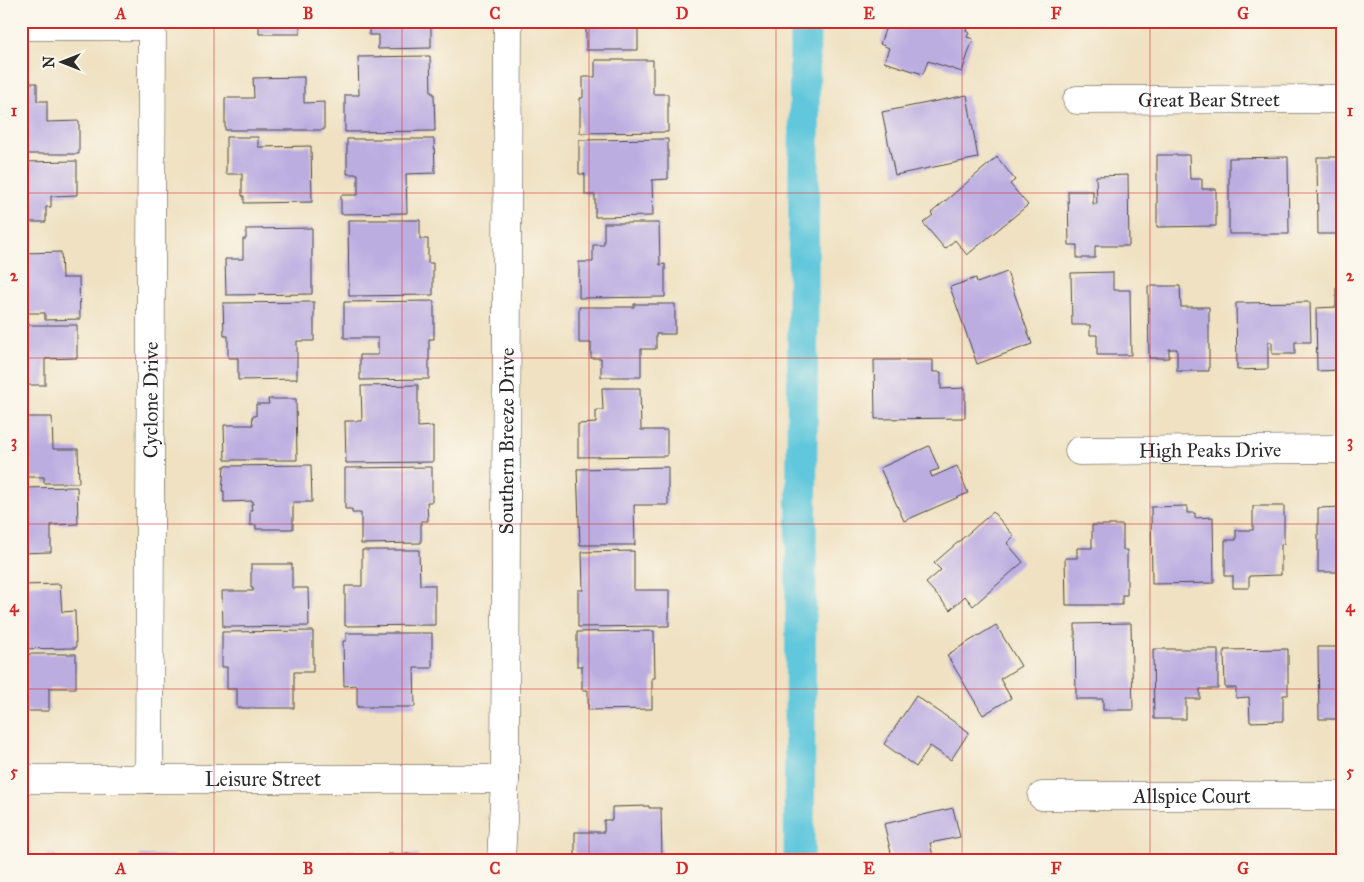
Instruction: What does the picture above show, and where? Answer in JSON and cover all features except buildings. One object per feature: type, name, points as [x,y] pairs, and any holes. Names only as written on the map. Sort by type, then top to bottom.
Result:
[{"type":"street","name":"Southern Breeze Drive","points":[[502,861],[505,779],[508,21]]},
{"type":"street","points":[[21,26],[152,24]]},
{"type":"street","name":"Cyclone Drive","points":[[149,779],[152,24]]},
{"type":"street","name":"Great Bear Street","points":[[1077,100],[1343,99]]},
{"type":"street","name":"High Peaks Drive","points":[[1079,451],[1343,449]]},
{"type":"street","name":"Leisure Street","points":[[21,779],[505,779]]},
{"type":"street","name":"Allspice Court","points":[[1042,796],[1343,796]]},
{"type":"waterway","points":[[799,861],[805,21]]}]
